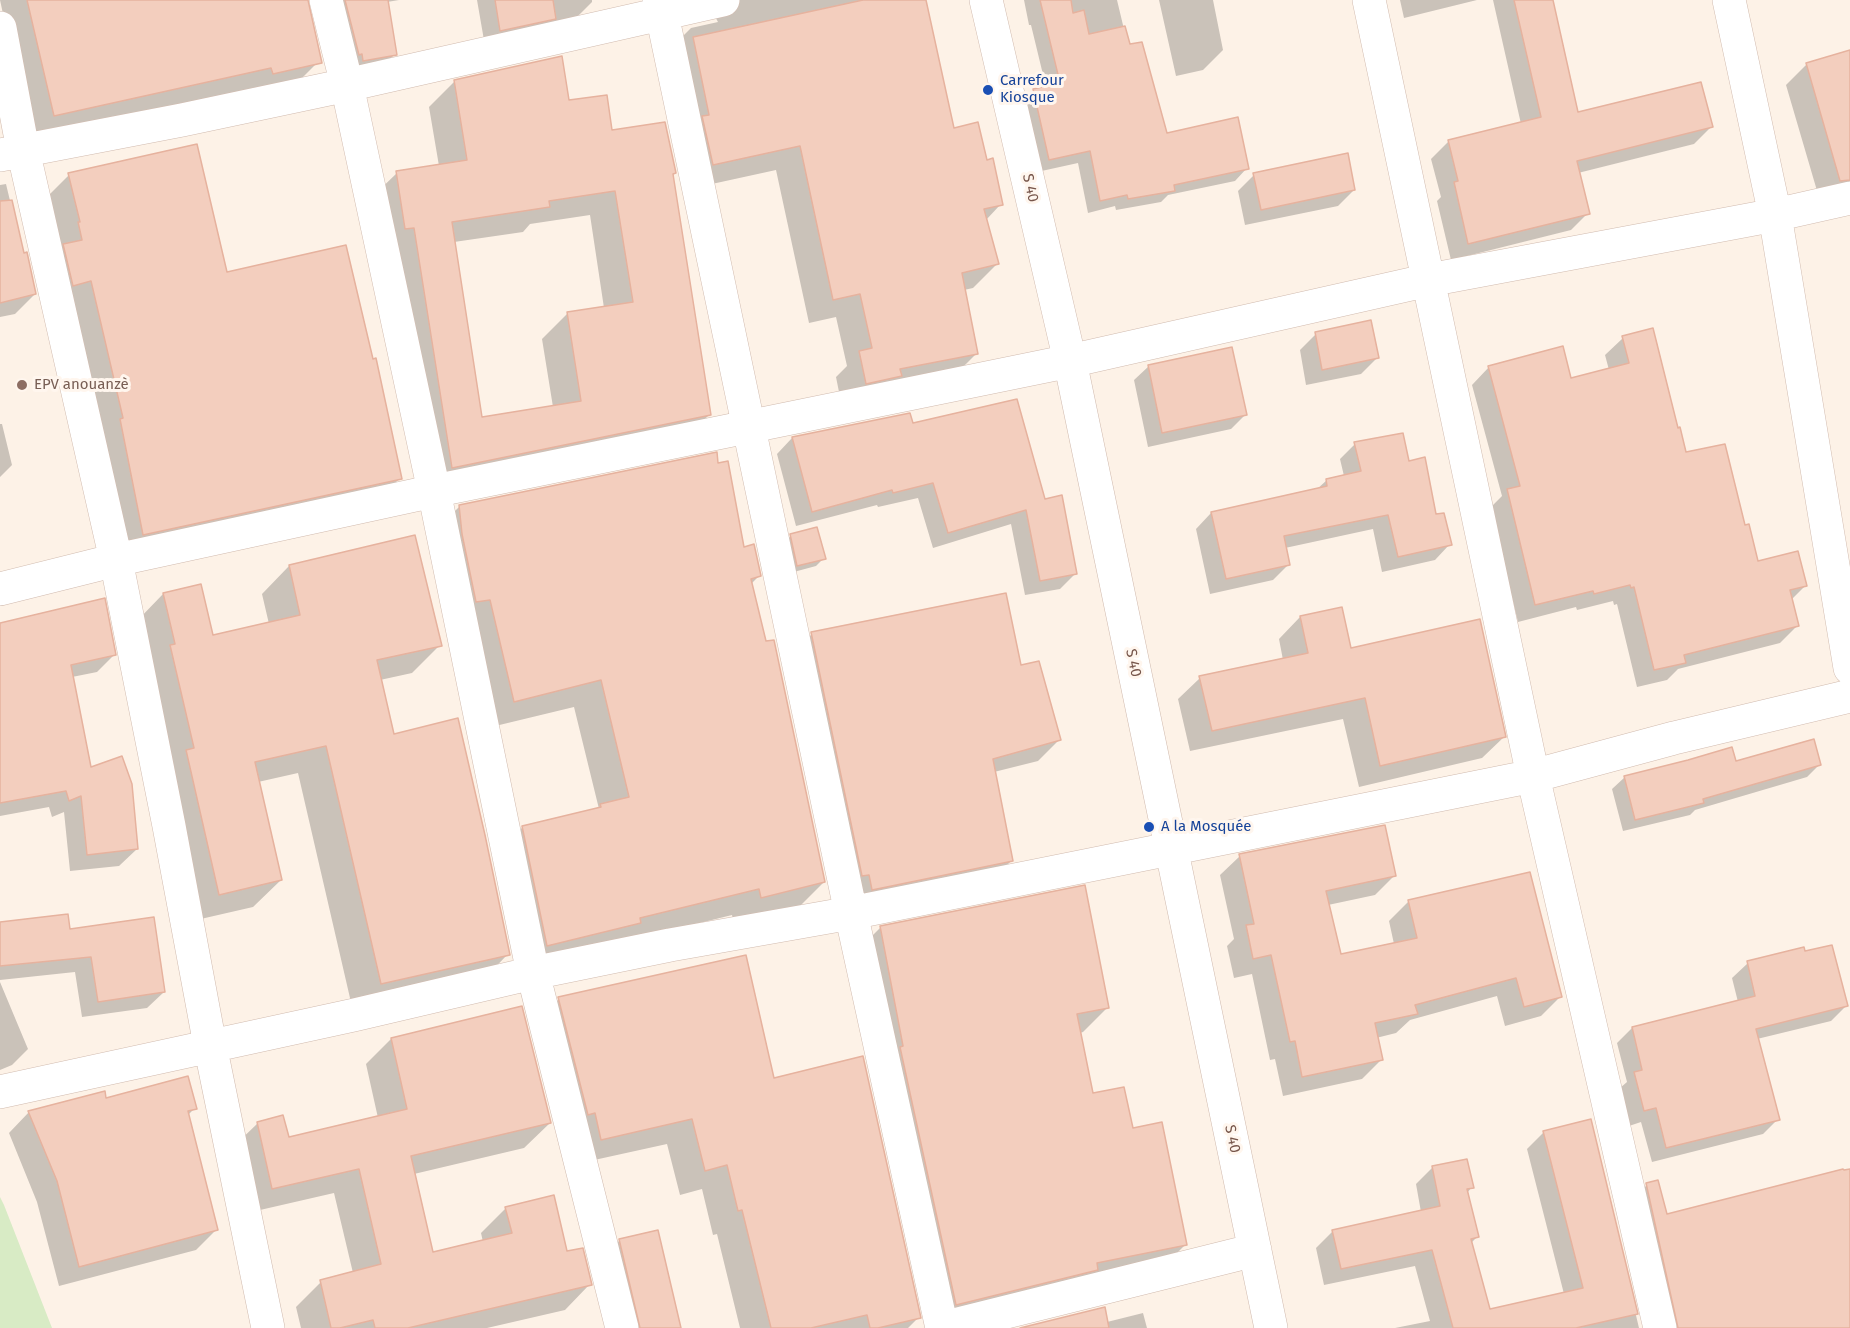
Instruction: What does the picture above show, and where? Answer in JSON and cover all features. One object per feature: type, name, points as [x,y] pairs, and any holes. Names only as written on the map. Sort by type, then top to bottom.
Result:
[{"type":"street","points":[[326,0],[434,491],[533,973],[622,1328]]},
{"type":"street","points":[[11,152],[182,120],[346,85],[660,7],[723,0]]},
{"type":"street","name":"S 40","points":[[986,0],[1070,361],[1271,1328]]},
{"type":"street","points":[[1369,0],[1533,776],[1660,1328]]},
{"type":"street","points":[[1729,0],[1775,215],[1850,668]]},
{"type":"street","points":[[660,7],[851,913],[942,1328],[1255,1250]]},
{"type":"street","points":[[0,28],[11,152],[116,560],[210,1045],[268,1328]]},
{"type":"street","points":[[0,589],[116,560],[434,491],[1070,361],[1429,280],[1775,215],[1850,198]]},
{"type":"street","points":[[0,1092],[354,1015],[533,973],[670,945],[851,913],[1533,776],[1674,738],[1850,696]]},
{"type":"green space","points":[[0,1197],[4,1205],[52,1328],[0,1328]]},
{"type":"building","points":[[27,0],[308,0],[322,63],[273,74],[271,68],[54,116]]},
{"type":"building","points":[[345,0],[388,0],[397,55],[363,61],[362,54],[359,55]]},
{"type":"building","points":[[495,0],[553,0],[556,19],[500,31]]},
{"type":"building","points":[[863,0],[926,0],[954,128],[978,122],[987,160],[993,158],[1003,205],[984,209],[999,264],[962,273],[978,354],[900,369],[902,376],[866,384],[859,351],[872,348],[860,294],[833,300],[800,146],[713,165],[702,116],[709,115],[693,37]]},
{"type":"building","points":[[1040,0],[1071,0],[1073,13],[1084,10],[1089,34],[1125,26],[1130,44],[1142,42],[1167,133],[1238,117],[1249,169],[1174,185],[1175,191],[1128,199],[1127,195],[1100,201],[1090,151],[1049,160],[1033,89],[1060,83]]},
{"type":"building","points":[[1514,0],[1553,0],[1578,112],[1701,82],[1713,127],[1577,161],[1590,214],[1468,244],[1454,182],[1458,181],[1448,140],[1541,117]]},
{"type":"building","points":[[1850,50],[1850,180],[1840,181],[1806,63]]},
{"type":"building","points":[[562,56],[569,100],[607,95],[612,130],[665,122],[676,173],[673,174],[711,415],[452,468],[414,228],[405,229],[396,171],[467,160],[454,80]],"holes":[[[615,191],[633,302],[567,312],[581,401],[482,417],[452,222],[550,207],[549,201]]]},
{"type":"building","points":[[197,144],[227,272],[346,245],[373,359],[376,358],[402,479],[143,535],[120,419],[123,418],[91,281],[73,286],[63,244],[82,240],[68,173]]},
{"type":"building","points":[[1348,153],[1355,190],[1261,210],[1253,173]]},
{"type":"building","points":[[12,200],[36,294],[0,303],[0,201]]},
{"type":"building","points":[[1371,320],[1379,358],[1322,370],[1315,332]]},
{"type":"building","points":[[1653,328],[1686,452],[1725,444],[1745,525],[1749,524],[1758,561],[1798,551],[1807,586],[1790,590],[1799,626],[1684,655],[1686,663],[1654,670],[1634,587],[1631,588],[1630,585],[1594,594],[1593,591],[1535,605],[1507,489],[1520,486],[1488,366],[1563,346],[1571,378],[1629,363],[1622,336]]},
{"type":"building","points":[[1232,347],[1247,415],[1162,433],[1148,365]]},
{"type":"building","points":[[1017,399],[1045,499],[1062,495],[1077,574],[1040,581],[1026,510],[948,533],[933,483],[893,493],[892,490],[812,512],[792,437],[910,413],[913,423]]},
{"type":"building","points":[[1403,433],[1409,461],[1425,457],[1436,514],[1444,513],[1452,545],[1398,557],[1388,515],[1284,536],[1290,565],[1226,579],[1211,512],[1327,486],[1326,479],[1361,471],[1354,442]]},
{"type":"building","points":[[717,452],[718,463],[728,461],[744,547],[754,544],[761,576],[751,579],[766,641],[774,640],[825,882],[761,898],[759,889],[640,918],[641,923],[547,946],[522,826],[601,807],[600,804],[629,797],[601,680],[514,702],[490,600],[476,602],[462,534],[459,505]]},
{"type":"building","points":[[817,527],[826,559],[797,566],[790,534]]},
{"type":"building","points":[[415,535],[442,646],[377,660],[394,734],[458,718],[510,955],[381,984],[326,746],[255,762],[282,880],[219,895],[186,750],[194,748],[170,645],[175,644],[163,593],[201,584],[213,635],[300,615],[289,565]]},
{"type":"building","points":[[1006,593],[1021,665],[1039,661],[1061,740],[993,759],[1013,861],[872,890],[869,875],[862,876],[811,632]]},
{"type":"building","points":[[105,598],[116,655],[71,665],[91,767],[122,756],[132,784],[138,849],[87,855],[81,796],[69,801],[66,791],[0,803],[0,623]]},
{"type":"building","points":[[1342,607],[1351,648],[1480,619],[1506,737],[1380,766],[1365,698],[1212,731],[1199,676],[1308,653],[1300,616]]},
{"type":"building","points":[[1814,739],[1821,765],[1703,799],[1704,803],[1635,820],[1624,776],[1732,747],[1736,761]]},
{"type":"building","points":[[1385,825],[1396,876],[1326,891],[1341,954],[1417,938],[1408,900],[1530,872],[1562,997],[1524,1007],[1516,978],[1415,1005],[1418,1014],[1375,1023],[1383,1060],[1302,1077],[1295,1041],[1290,1042],[1271,955],[1253,959],[1246,925],[1254,924],[1239,854]]},
{"type":"building","points":[[1085,885],[1109,1008],[1077,1014],[1093,1093],[1124,1087],[1133,1128],[1162,1122],[1187,1245],[1097,1263],[1098,1270],[956,1305],[900,1047],[903,1046],[880,926]]},
{"type":"building","points":[[68,914],[70,929],[154,917],[165,992],[98,1002],[91,957],[0,966],[0,922]]},
{"type":"building","points":[[1832,945],[1848,1006],[1756,1029],[1780,1120],[1666,1148],[1656,1108],[1644,1111],[1634,1072],[1642,1070],[1632,1027],[1755,996],[1747,961],[1804,947],[1805,951]]},
{"type":"building","points":[[746,955],[774,1078],[863,1056],[921,1318],[878,1328],[870,1328],[867,1315],[811,1328],[771,1328],[742,1210],[738,1211],[727,1165],[705,1171],[692,1119],[601,1140],[595,1113],[588,1115],[558,997]]},
{"type":"building","points":[[522,1006],[551,1123],[411,1156],[433,1252],[512,1233],[505,1207],[554,1195],[567,1251],[583,1248],[592,1285],[408,1328],[375,1328],[373,1320],[331,1328],[320,1280],[381,1264],[359,1169],[272,1189],[257,1122],[283,1115],[289,1137],[407,1109],[391,1038]]},
{"type":"building","points":[[188,1076],[197,1109],[188,1111],[218,1230],[79,1267],[57,1181],[28,1111],[105,1091],[106,1098]]},
{"type":"building","points":[[1591,1119],[1638,1314],[1576,1328],[1453,1328],[1432,1250],[1341,1269],[1332,1230],[1440,1206],[1432,1166],[1467,1159],[1474,1188],[1467,1189],[1479,1237],[1471,1239],[1490,1309],[1583,1288],[1543,1131]]},
{"type":"building","points":[[1850,1169],[1850,1328],[1678,1328],[1646,1183],[1658,1180],[1667,1214]]},
{"type":"building","points":[[658,1230],[681,1328],[640,1328],[619,1239]]},
{"type":"building","points":[[1105,1307],[1109,1328],[1020,1328]]},
{"type":"place","name":"Carrefour Kiosque","points":[[988,90]]},
{"type":"place","name":"EPV anouanzè","points":[[22,385]]},
{"type":"place","name":"A la Mosquée","points":[[1149,827]]}]
